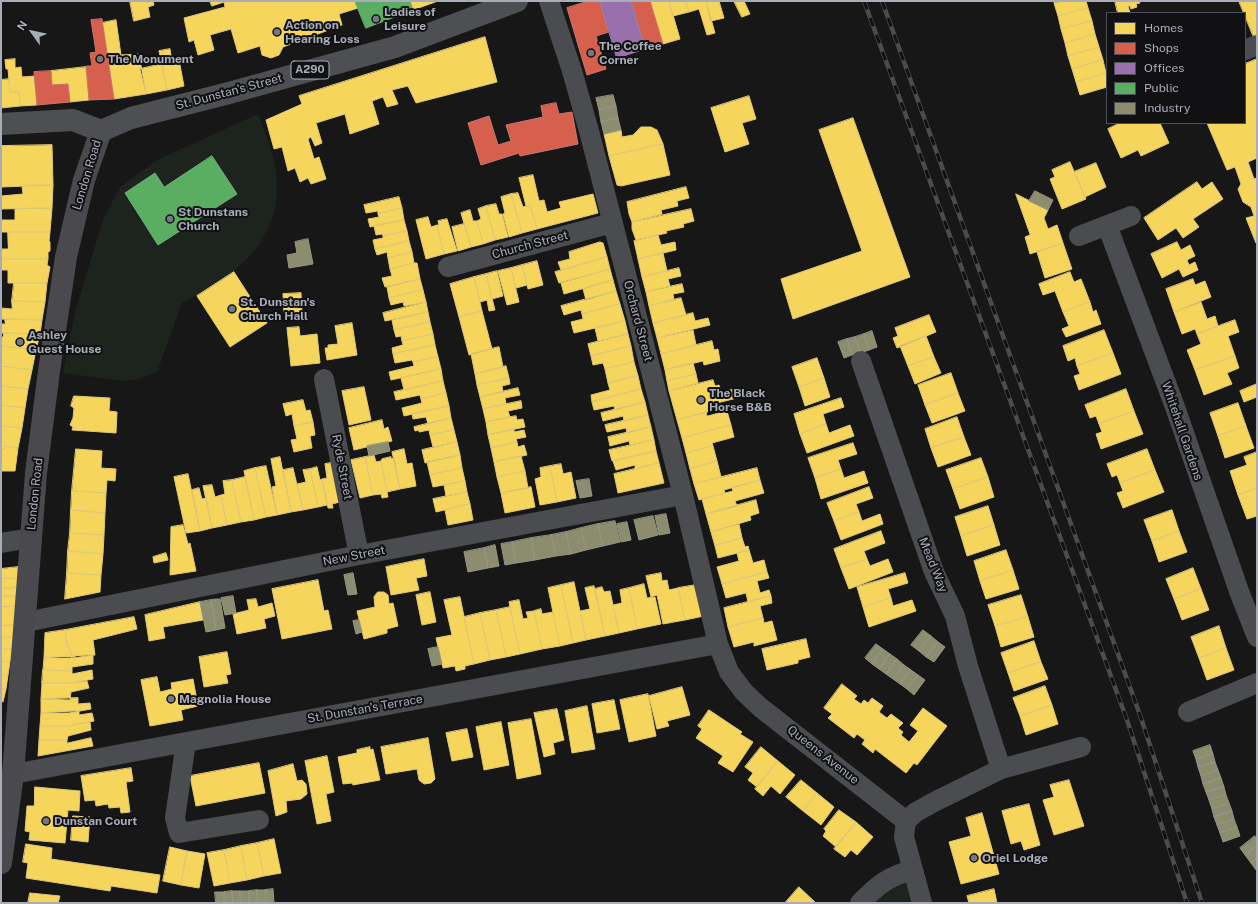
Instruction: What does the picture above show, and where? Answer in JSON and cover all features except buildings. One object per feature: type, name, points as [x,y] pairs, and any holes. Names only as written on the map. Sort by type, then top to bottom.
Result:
[{"type":"main road","name":"St. Dunstan's Street","points":[[101,131],[131,118],[229,93],[395,47],[476,8],[517,1]]},
{"type":"main road","points":[[1,124],[73,120],[101,131]]},
{"type":"street","name":"Orchard Street","points":[[549,1],[572,71],[612,223],[683,495],[718,644]]},
{"type":"street","points":[[1246,50],[1257,45]]},
{"type":"street","name":"London Road","points":[[1,863],[13,774],[26,622],[30,538],[36,473],[66,257],[84,180],[101,131]]},
{"type":"street","points":[[1079,236],[1131,216]]},
{"type":"street","name":"Church Street","points":[[448,267],[612,223]]},
{"type":"street","name":"Whitehall Gardens","points":[[1107,225],[1175,407],[1240,594],[1257,637]]},
{"type":"street","name":"Mead Way","points":[[861,361],[934,572],[955,616],[968,666],[1002,769]]},
{"type":"street","name":"Ryde Street","points":[[324,379],[360,555]]},
{"type":"street","name":"New Street","points":[[26,622],[360,555],[683,495]]},
{"type":"street","points":[[1,543],[30,538]]},
{"type":"street","name":"St. Dunstan's Terrace","points":[[13,774],[718,644]]},
{"type":"street","name":"Queens Avenue","points":[[718,644],[729,672],[744,692],[761,708],[906,821]]},
{"type":"street","points":[[1188,712],[1257,684]]},
{"type":"street","points":[[186,742],[175,818],[179,833],[259,820]]},
{"type":"street","points":[[922,903],[904,837],[906,821],[916,812],[936,801],[1002,769],[1081,747]]},
{"type":"street","points":[[860,903],[879,884],[893,875],[912,870]]},
{"type":"shaded area","points":[[258,114],[274,159],[277,191],[274,213],[266,233],[255,250],[240,266],[223,280],[182,303],[157,372],[134,380],[123,381],[63,373],[76,308],[103,220],[120,187],[157,160]]},
{"type":"shaded area","points":[[912,870],[922,903],[860,903]]},
{"type":"railway","points":[[864,1],[1127,720],[1187,903]]},
{"type":"railway","points":[[882,1],[1140,715],[1202,903]]},
{"type":"place","name":"Ladies of Leisure","points":[[376,19]]},
{"type":"place","name":"Action on Hearing Loss","points":[[277,32]]},
{"type":"place","name":"The Coffee Corner","points":[[591,53]]},
{"type":"place","name":"The Monument","points":[[100,59]]},
{"type":"place","name":"St Dunstans Church","points":[[170,219]]},
{"type":"place","name":"St. Dunstan's Church Hall","points":[[232,309]]},
{"type":"place","name":"Ashley Guest House","points":[[20,342]]},
{"type":"place","name":"The Black Horse B&B","points":[[701,400]]},
{"type":"place","name":"Magnolia House","points":[[171,699]]},
{"type":"place","name":"Dunstan Court","points":[[46,821]]},
{"type":"place","name":"Oriel Lodge","points":[[974,858]]}]
